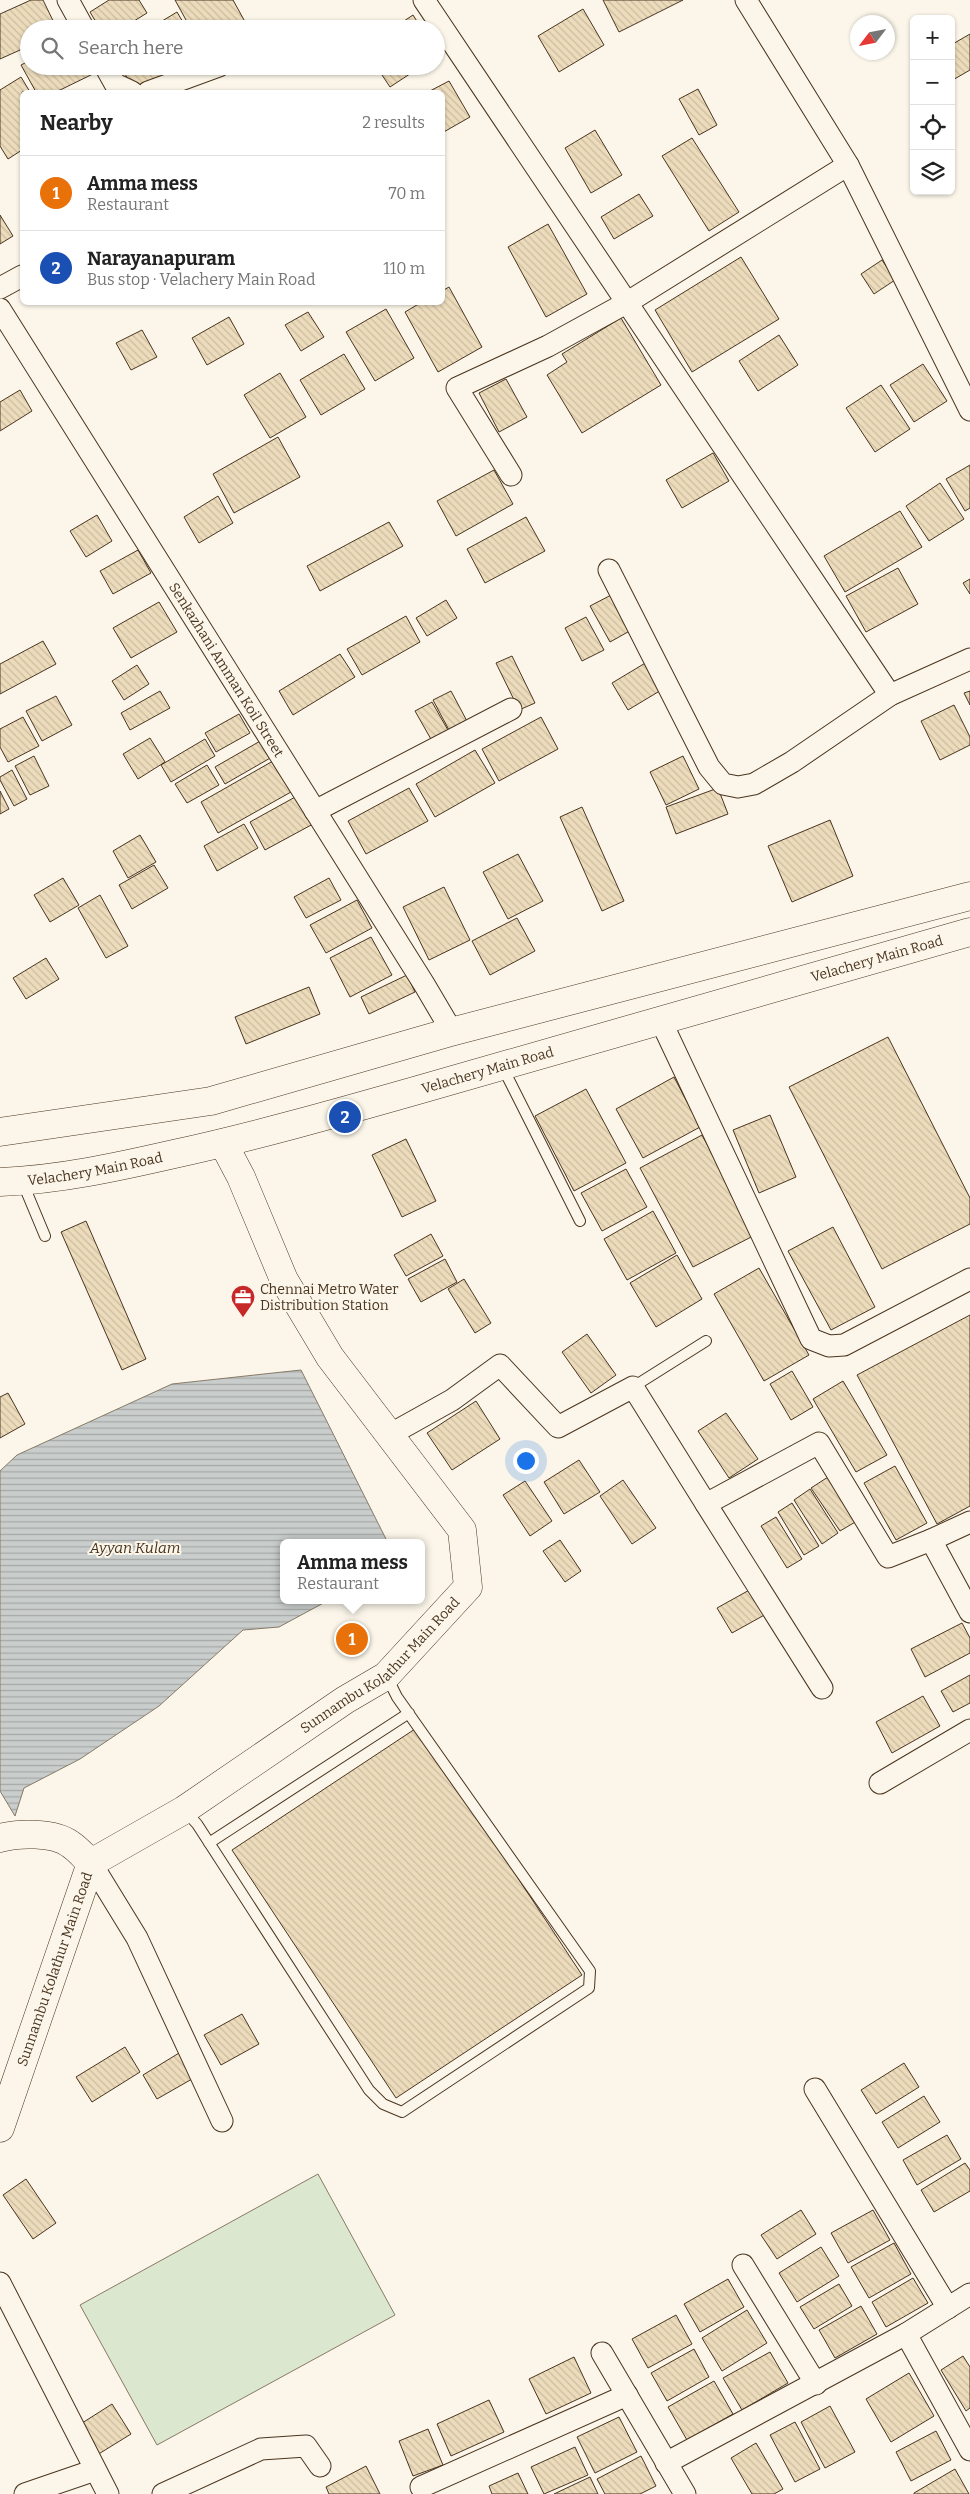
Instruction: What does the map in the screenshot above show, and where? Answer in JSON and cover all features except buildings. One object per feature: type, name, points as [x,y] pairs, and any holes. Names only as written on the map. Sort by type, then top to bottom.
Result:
[{"type":"main road","points":[[0,1132],[211,1101],[447,1033],[970,896]]},
{"type":"main road","name":"Velachery Main Road","points":[[11,1182],[127,1165],[222,1143],[503,1067],[660,1019],[970,932]]},
{"type":"main road","name":"Sunnambu Kolathur Main Road","points":[[0,2128],[91,1863],[184,1810],[345,1700],[386,1676],[468,1587],[462,1530],[391,1434],[330,1357],[284,1280],[241,1177],[222,1143]]},
{"type":"main road","points":[[0,1838],[17,1833],[47,1837],[70,1843],[91,1863]]},
{"type":"street","points":[[68,0],[79,20]]},
{"type":"street","points":[[424,0],[438,20]]},
{"type":"street","points":[[746,0],[848,165],[970,410]]},
{"type":"street","points":[[445,31],[890,695]]},
{"type":"street","points":[[110,75],[115,84],[128,90]]},
{"type":"street","points":[[153,90],[194,75]]},
{"type":"street","points":[[511,475],[457,388],[548,346],[628,302],[848,165]]},
{"type":"street","points":[[0,288],[20,277]]},
{"type":"street","name":"Senkazhani Amman Koil Street","points":[[0,309],[447,1023],[447,1033]]},
{"type":"street","points":[[609,570],[709,767],[723,784],[738,787],[754,784],[792,762],[890,695],[970,659]]},
{"type":"street","points":[[315,810],[511,708]]},
{"type":"street","points":[[660,1019],[811,1338],[829,1346],[844,1345],[970,1279]]},
{"type":"street","points":[[391,1434],[452,1400],[500,1365],[558,1427],[633,1388],[822,1688]]},
{"type":"street","points":[[706,1504],[819,1443],[888,1557],[970,1522]]},
{"type":"street","points":[[931,1540],[970,1612]]},
{"type":"street","points":[[880,1783],[970,1730]]},
{"type":"street","points":[[91,1863],[137,1938],[222,2121]]},
{"type":"street","points":[[815,2090],[948,2308]]},
{"type":"street","points":[[743,2265],[816,2384]]},
{"type":"street","points":[[0,2283],[108,2494]]},
{"type":"street","points":[[666,2463],[906,2334],[970,2294]]},
{"type":"street","points":[[906,2334],[970,2450]]},
{"type":"street","points":[[602,2353],[666,2463],[680,2493]]},
{"type":"street","points":[[421,2487],[627,2395]]},
{"type":"street","points":[[163,2494],[261,2449],[306,2446],[320,2466]]},
{"type":"street","points":[[25,2494],[95,2470]]},
{"type":"lane","points":[[503,1067],[580,1221]]},
{"type":"lane","points":[[11,1182],[45,1236]]},
{"type":"lane","points":[[633,1388],[706,1341]]},
{"type":"lane","points":[[184,1810],[209,1843],[369,2090],[383,2104],[402,2112],[589,1988],[590,1971],[409,1713],[386,1676]]},
{"type":"lane","points":[[209,1843],[409,1713]]},
{"type":"green space","points":[[318,2174],[395,2315],[157,2445],[80,2305]]},
{"type":"water","name":"Ayyan Kulam","points":[[301,1370],[386,1539],[280,1539],[280,1604],[322,1604],[279,1627],[243,1630],[159,1706],[80,1759],[24,1788],[15,1816],[0,1791],[0,1471],[17,1455],[172,1384]]},
{"type":"place","name":"Narayanapuram","points":[[345,1117]]},
{"type":"place","name":"Chennai Metro Water Distribution Station","points":[[243,1318]]},
{"type":"place","name":"Amma mess","points":[[352,1639]]}]
